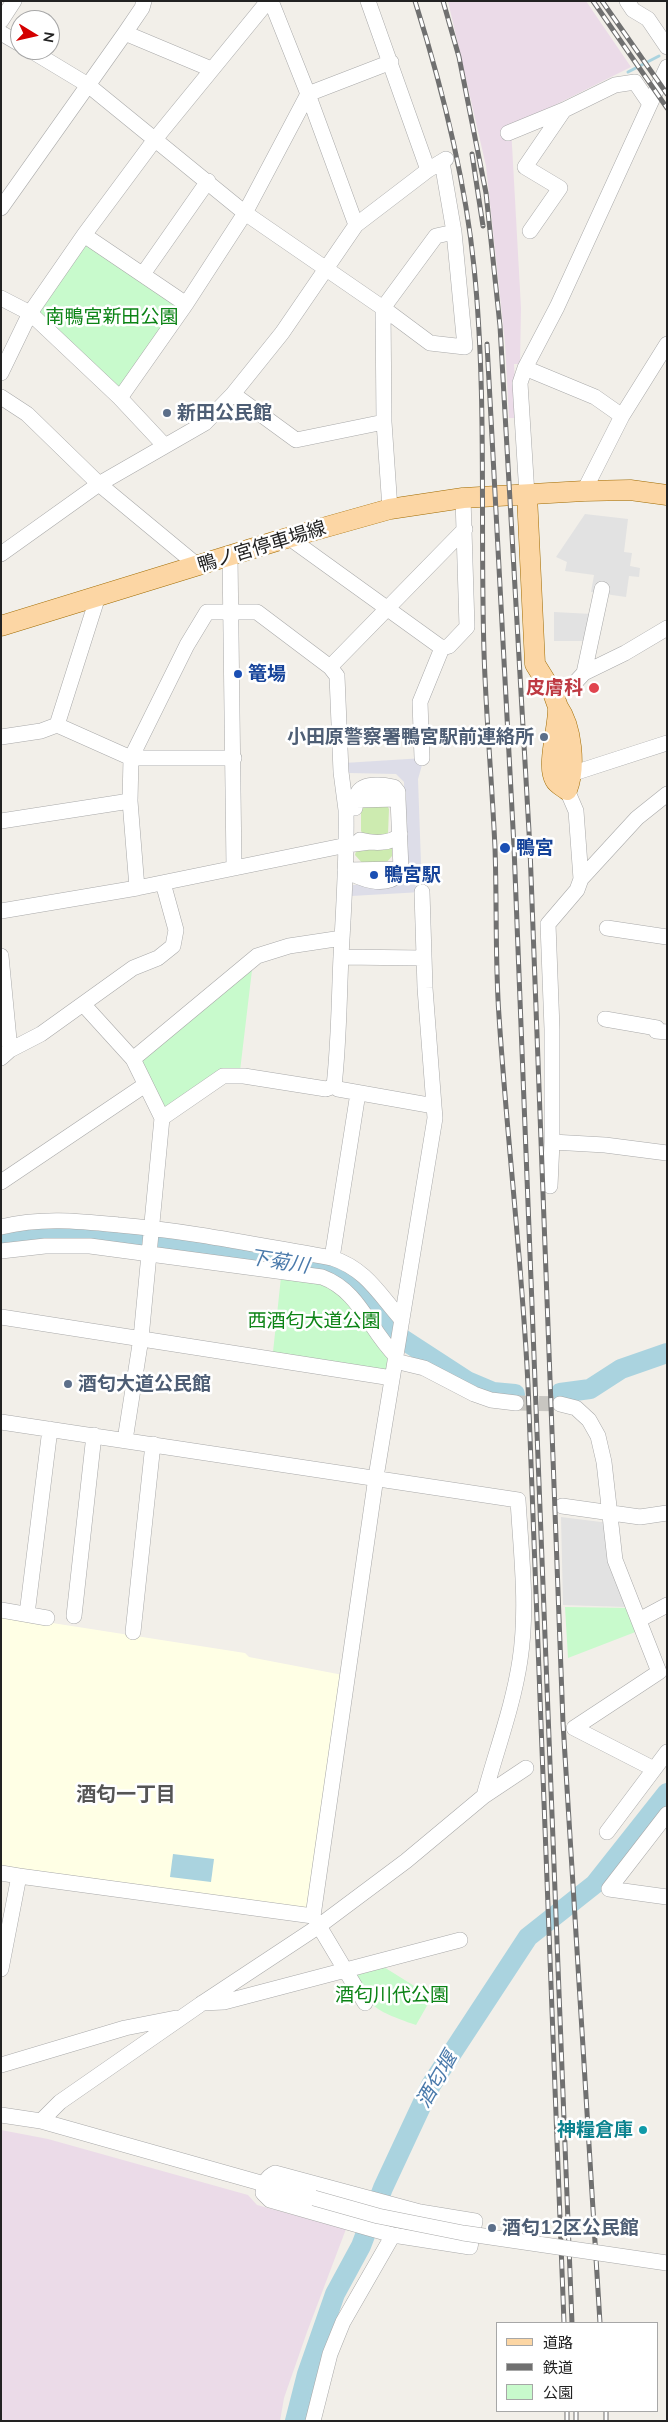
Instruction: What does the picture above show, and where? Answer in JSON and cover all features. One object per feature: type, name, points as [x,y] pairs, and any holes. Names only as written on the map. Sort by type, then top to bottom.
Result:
[{"type":"main road","name":"鴨ノ宮停車場線","points":[[1,626],[295,536],[390,509],[464,498],[584,491],[630,490],[667,495]]},
{"type":"main road","points":[[527,495],[535,664],[570,732],[569,782]]},
{"type":"street","points":[[1,21],[14,1]]},
{"type":"street","points":[[1,208],[125,33],[142,8],[144,1]]},
{"type":"street","points":[[1,373],[30,313],[84,235],[156,138],[268,1]]},
{"type":"street","points":[[271,1],[308,94],[356,225]]},
{"type":"street","points":[[368,1],[428,170]]},
{"type":"street","points":[[627,1],[633,10],[648,19],[667,47]]},
{"type":"street","points":[[125,33],[211,69]]},
{"type":"street","points":[[1,554],[99,484],[164,445],[206,423],[233,394],[282,333],[326,268],[356,225],[428,170],[444,161],[454,232],[465,347],[430,343],[383,308],[326,268],[245,213],[156,138],[88,85],[47,60]]},
{"type":"street","points":[[120,398],[186,304],[245,213],[308,94],[391,62]]},
{"type":"street","points":[[527,495],[520,383],[525,368],[557,307],[667,67]]},
{"type":"street","points":[[508,133],[564,110],[615,85],[635,82],[650,104]]},
{"type":"street","points":[[530,231],[560,188],[525,167],[564,110]]},
{"type":"street","points":[[143,274],[208,181]]},
{"type":"street","points":[[390,509],[384,422],[383,308],[436,236],[454,232]]},
{"type":"street","points":[[84,235],[186,304]]},
{"type":"street","points":[[1,298],[30,313],[120,398],[164,445]]},
{"type":"street","points":[[584,491],[622,416],[667,344]]},
{"type":"street","points":[[525,368],[595,397],[622,416]]},
{"type":"street","points":[[233,394],[296,440],[384,422]]},
{"type":"street","points":[[1,397],[27,414],[99,484],[198,566]]},
{"type":"street","points":[[295,536],[295,542],[442,648],[450,646],[467,627],[464,498]]},
{"type":"street","points":[[330,668],[465,529]]},
{"type":"street","points":[[230,556],[234,868]]},
{"type":"street","points":[[584,673],[602,589]]},
{"type":"street","points":[[57,725],[98,596]]},
{"type":"street","points":[[137,888],[130,802],[131,758],[187,645],[207,612],[257,612],[330,668],[337,676],[341,772],[351,805],[356,836],[361,840],[370,842]]},
{"type":"street","points":[[555,700],[584,673],[625,654],[667,628]]},
{"type":"street","points":[[422,758],[420,702],[442,648]]},
{"type":"street","points":[[1,737],[41,731],[57,725],[131,758],[234,758]]},
{"type":"street","points":[[550,1186],[552,1029],[548,924],[577,890],[580,878],[576,811],[569,782],[667,743]]},
{"type":"street","points":[[341,772],[352,780],[366,786],[394,787],[398,792],[400,834],[400,869],[345,870]]},
{"type":"street","points":[[334,1086],[345,870],[351,805],[359,791],[366,786]]},
{"type":"street","points":[[580,878],[637,818],[667,794]]},
{"type":"street","points":[[351,805],[398,799]]},
{"type":"street","points":[[1,821],[130,802]]},
{"type":"street","points":[[1,911],[137,888],[347,845],[391,841],[400,834]]},
{"type":"street","points":[[1,956],[6,1054],[41,1034],[133,968],[158,958],[173,946],[176,930],[163,883]]},
{"type":"street","points":[[365,2003],[316,1921],[376,1477],[435,1118],[423,958],[422,892]]},
{"type":"street","points":[[607,928],[667,937]]},
{"type":"street","points":[[133,1059],[257,956],[289,946],[342,938]]},
{"type":"street","points":[[341,957],[423,958]]},
{"type":"street","points":[[83,1004],[133,1059],[144,1085],[162,1118],[141,1338],[125,1440]]},
{"type":"street","points":[[605,1019],[657,1028],[656,1030],[667,1032]]},
{"type":"street","points":[[162,1118],[223,1076],[244,1076],[326,1088],[334,1086],[338,1089],[358,1093],[434,1106]]},
{"type":"street","points":[[1,1182],[144,1085]]},
{"type":"street","points":[[332,1258],[358,1093]]},
{"type":"street","points":[[552,1142],[605,1145],[667,1153]]},
{"type":"street","points":[[1,1227],[41,1221],[70,1220],[152,1228],[332,1258],[354,1267],[368,1279],[402,1323]]},
{"type":"street","points":[[1,1251],[45,1246],[70,1246],[322,1277],[332,1281],[345,1291],[362,1308],[386,1346],[396,1355],[474,1394],[491,1400],[516,1403]]},
{"type":"street","points":[[1,1317],[392,1378]]},
{"type":"street","points":[[560,1404],[576,1408],[589,1420],[598,1436],[604,1462],[615,1560],[659,1672],[574,1728],[654,1769]]},
{"type":"street","points":[[1,1422],[376,1477],[518,1500],[523,1598],[521,1659],[504,1732],[484,1796]]},
{"type":"street","points":[[27,1614],[50,1429]]},
{"type":"street","points":[[74,1616],[94,1435]]},
{"type":"street","points":[[133,1632],[153,1444]]},
{"type":"street","points":[[562,1506],[640,1517],[667,1513]]},
{"type":"street","points":[[639,1620],[667,1605]]},
{"type":"street","points":[[1,1610],[47,1618]]},
{"type":"street","points":[[607,1832],[667,1752]]},
{"type":"street","points":[[41,2121],[60,2102],[316,1921],[406,1861],[484,1796],[526,1768]]},
{"type":"street","points":[[667,1814],[609,1889],[667,1898]]},
{"type":"street","points":[[1,1874],[316,1921]]},
{"type":"street","points":[[1,1969],[20,1876]]},
{"type":"street","points":[[201,2004],[224,2002],[460,1940]]},
{"type":"street","points":[[1,2065],[125,2028],[182,2017]]},
{"type":"street","points":[[1,2115],[41,2121],[378,2216],[463,2233],[667,2263]]},
{"type":"street","points":[[274,2173],[282,2174],[420,2212],[475,2220],[470,2248],[393,2235],[270,2200],[264,2193],[264,2184],[269,2176],[274,2173]]},
{"type":"street","points":[[313,2421],[330,2354],[343,2322],[393,2235]]},
{"type":"shaded area","points":[[448,1],[586,1],[631,67],[511,127],[521,308],[520,364],[514,364],[517,418],[509,418],[505,343],[486,166]]},
{"type":"shaded area","points":[[585,514],[628,519],[624,552],[632,553],[630,566],[640,568],[639,577],[629,576],[626,597],[591,592],[594,575],[565,571],[567,562],[556,557]]},
{"type":"shaded area","points":[[554,612],[592,614],[587,641],[554,641]]},
{"type":"shaded area","points":[[424,758],[418,779],[422,892],[351,896],[353,885],[398,883],[406,878],[404,782],[396,774],[349,773],[346,771],[344,763]]},
{"type":"shaded area","points":[[561,1517],[609,1523],[627,1607],[563,1605]]},
{"type":"shaded area","points":[[1,1615],[245,1653],[249,1657],[343,1675],[308,1908],[1,1875]]},
{"type":"shaded area","points":[[1,2130],[48,2139],[248,2195],[257,2205],[346,2229],[284,2398],[280,2421],[1,2421]]},
{"type":"green space","name":"南鴨宮新田公園","points":[[85,241],[179,306],[120,390],[36,312]]},
{"type":"green space","points":[[386,804],[389,809],[388,834],[385,836],[363,834],[361,831],[361,807]]},
{"type":"green space","points":[[392,847],[392,856],[387,862],[363,864],[355,855],[356,851]]},
{"type":"green space","points":[[252,970],[240,1071],[164,1111],[138,1060]]},
{"type":"green space","name":"西酒匂大道公園","points":[[281,1277],[324,1283],[347,1296],[391,1360],[388,1371],[273,1352]]},
{"type":"green space","points":[[565,1607],[630,1608],[638,1631],[568,1658]]},
{"type":"green space","name":"酒匂川代公園","points":[[371,1959],[432,1997],[416,2025],[380,2010],[373,2005],[361,1990],[346,1965]]},
{"type":"water","points":[[173,1854],[214,1859],[211,1882],[170,1877]]},
{"type":"waterway","points":[[628,72],[659,56]]},
{"type":"waterway","name":"下菊川","points":[[1,1237],[43,1231],[108,1234],[330,1270],[349,1278],[361,1288],[390,1330],[404,1340],[467,1381],[493,1392],[515,1394]]},
{"type":"waterway","name":"下菊川","points":[[560,1393],[590,1389],[621,1369],[667,1353]]},
{"type":"waterway","name":"酒匂堰","points":[[295,2421],[307,2374],[335,2294],[361,2246],[383,2188],[431,2085],[528,1937],[595,1884],[667,1793]]},
{"type":"tunnel","points":[[516,1403],[560,1404]]},
{"type":"railway","points":[[415,1],[443,99],[465,200],[478,315],[482,411],[484,652],[495,848],[498,995],[528,1385],[564,2322]]},
{"type":"railway","points":[[443,1],[459,57],[486,193],[500,326],[530,849],[563,1723],[600,2322]]},
{"type":"railway","points":[[593,1],[667,108]]},
{"type":"railway","points":[[602,1],[667,94]]},
{"type":"railway","points":[[472,154],[483,226]]},
{"type":"railway","points":[[487,344],[514,847],[572,2322]]},
{"type":"railway","points":[[567,2412],[567,2421]]},
{"type":"railway","points":[[576,2412],[576,2421]]},
{"type":"railway","points":[[606,2412],[606,2421]]},
{"type":"place","name":"新田公民館","points":[[167,413]]},
{"type":"place","name":"篭場","points":[[238,674]]},
{"type":"place","name":"皮膚科","points":[[594,688]]},
{"type":"place","name":"小田原警察署鴨宮駅前連絡所","points":[[544,737]]},
{"type":"place","name":"鴨宮","points":[[505,848]]},
{"type":"place","name":"鴨宮駅","points":[[374,875]]},
{"type":"place","name":"酒匂大道公民館","points":[[68,1384]]},
{"type":"place","name":"神糧倉庫","points":[[643,2130]]},
{"type":"place","name":"酒匂12区公民館","points":[[492,2228]]},
{"type":"district","name":"酒匂一丁目","points":[[126,1795]]}]
